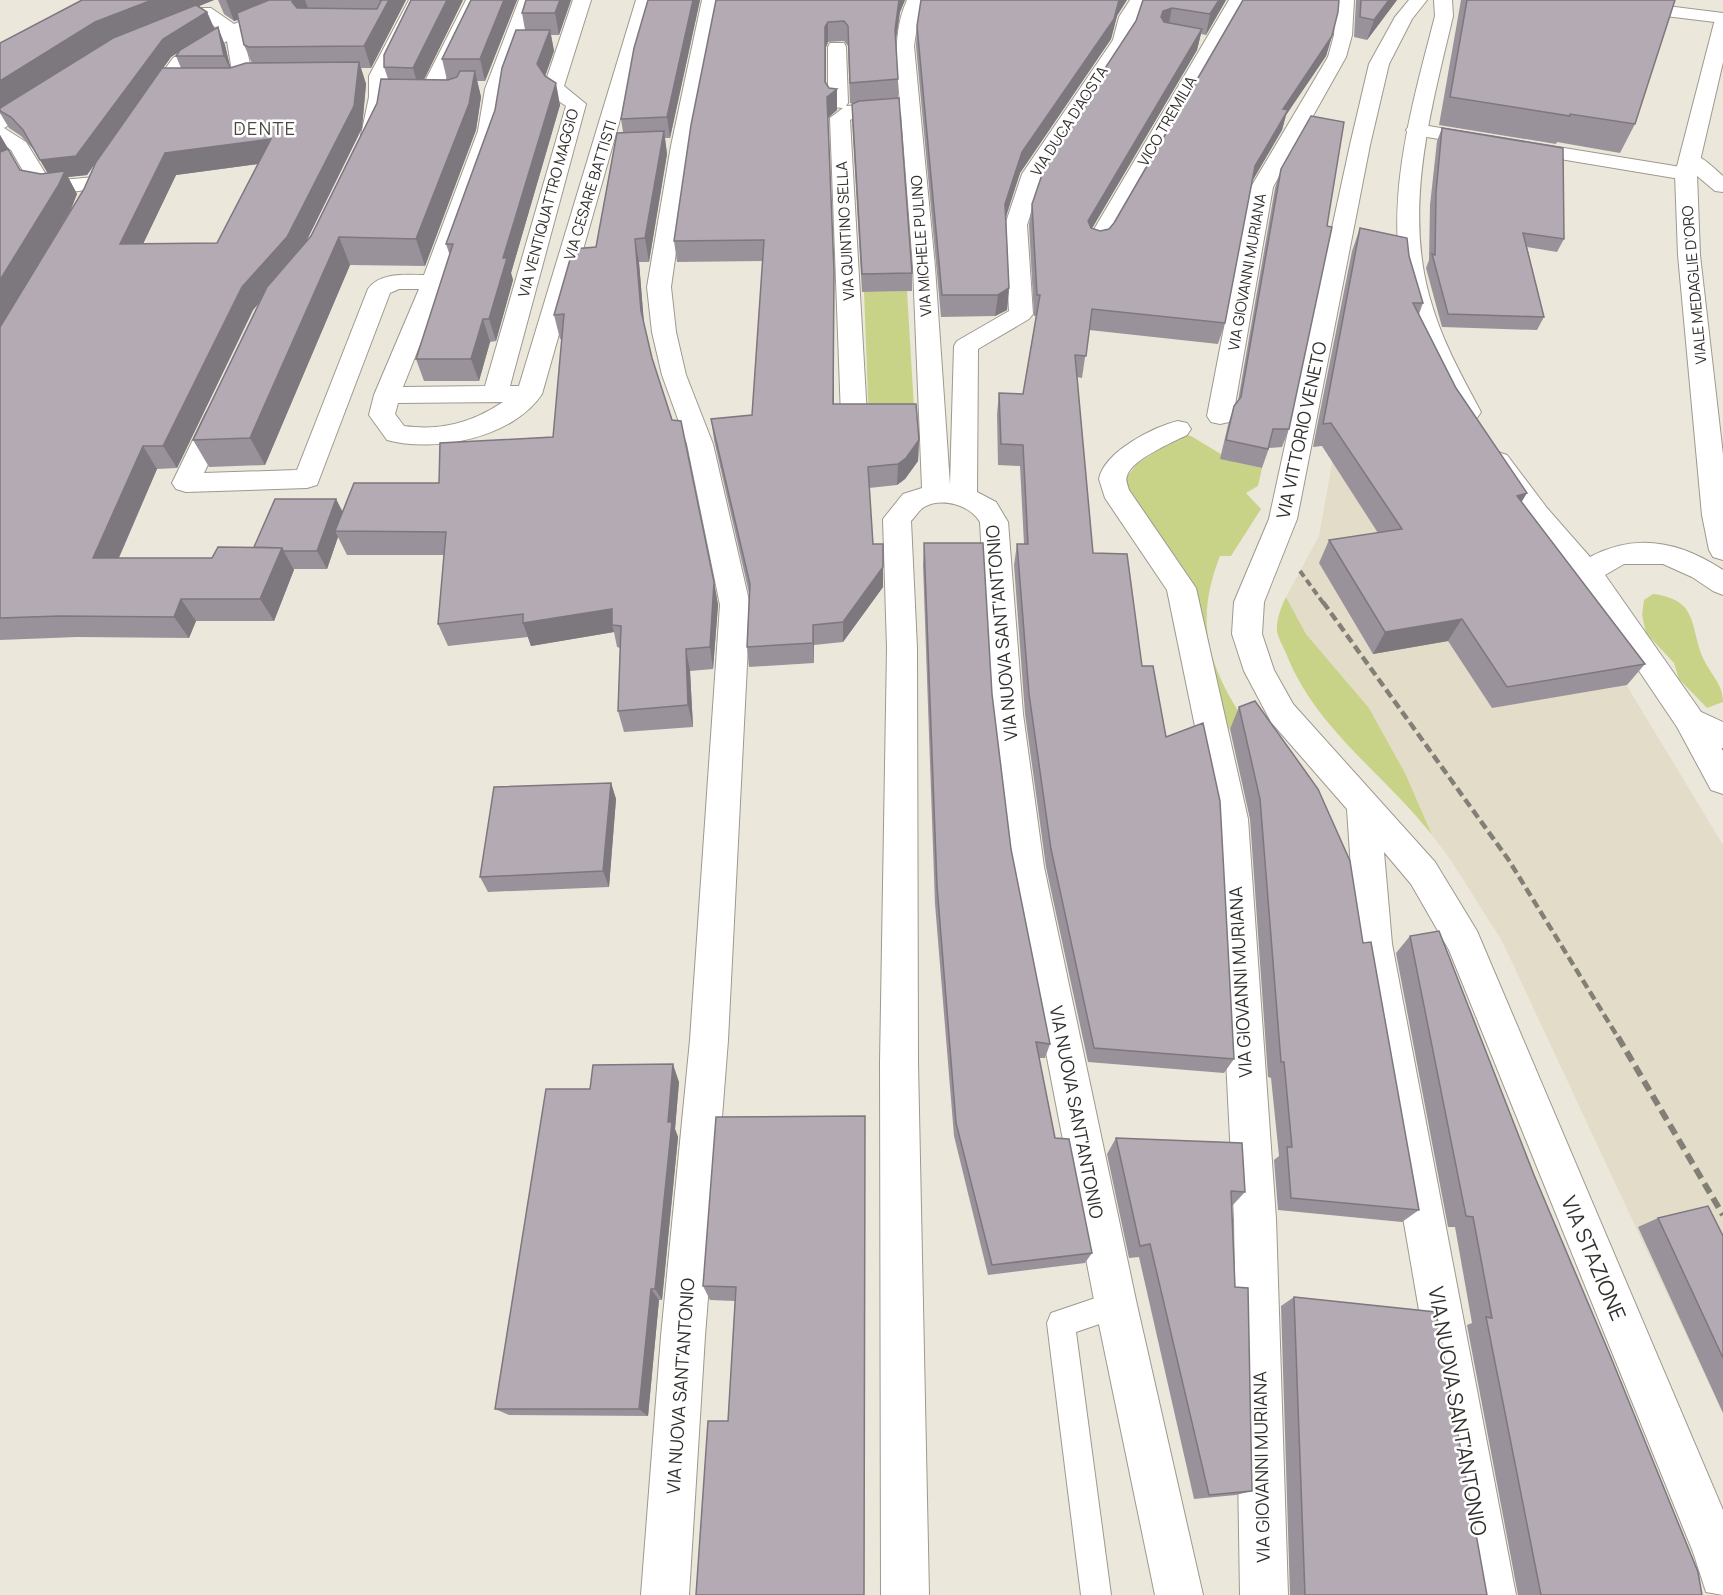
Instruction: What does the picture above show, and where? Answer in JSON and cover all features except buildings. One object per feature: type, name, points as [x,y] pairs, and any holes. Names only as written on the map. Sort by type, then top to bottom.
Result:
[{"type":"street","points":[[364,149],[374,129],[379,86],[418,0]]},
{"type":"street","points":[[416,94],[475,0]]},
{"type":"street","points":[[528,0],[494,94],[488,130],[433,282],[390,388],[382,415],[396,434],[423,438],[458,434],[490,423],[531,387]]},
{"type":"street","name":"VIA VENTIQUATTRO MAGGIO","points":[[498,388],[576,104],[558,92],[554,86],[582,0]]},
{"type":"street","name":"VIA CESARE BATTISTI","points":[[531,387],[614,147],[645,0]]},
{"type":"street","name":"VIA NUOVA SANT'ANTONIO","points":[[665,1595],[683,1335],[709,1040],[735,605],[700,444],[674,375],[664,332],[659,287],[669,146],[711,0]]},
{"type":"street","name":"VIA MICHELE PULINO","points":[[916,0],[910,13],[905,46],[909,107],[949,495]]},
{"type":"street","name":"VIA DUCA D'AOSTA","points":[[949,495],[966,346],[1021,314],[1016,225],[1033,174],[1122,40],[1128,17],[1137,3],[1146,0]]},
{"type":"street","name":"VICO TREMILIA","points":[[1097,243],[1238,0]]},
{"type":"street","name":"VIA GIOVANNI MURIANA","points":[[1220,416],[1262,188],[1337,57],[1343,35],[1345,0]]},
{"type":"street","name":"VIA VITTORIO VENETO","points":[[1418,0],[1404,17],[1379,64],[1360,145],[1283,519],[1249,602],[1247,634],[1259,671],[1282,713],[1423,873],[1464,942]]},
{"type":"street","points":[[1443,0],[1444,16],[1416,130],[1409,200],[1408,232],[1414,279],[1428,326],[1455,388],[1482,438],[1537,515],[1587,572],[1688,718],[1723,781]]},
{"type":"street","points":[[1575,0],[1723,18]]},
{"type":"street","points":[[185,21],[226,4]]},
{"type":"street","points":[[140,118],[180,62],[205,45],[232,32],[316,5]]},
{"type":"street","points":[[206,12],[232,32],[236,38],[242,71],[253,78]]},
{"type":"street","name":"VIALE MEDAGLIE D'ORO","points":[[1723,23],[1687,167],[1689,255],[1716,515],[1723,550]]},
{"type":"street","points":[[1190,40],[1212,44]]},
{"type":"street","points":[[511,43],[568,43]]},
{"type":"street","points":[[837,47],[838,103]]},
{"type":"street","points":[[1337,57],[1379,64]]},
{"type":"street","points":[[227,82],[253,78],[299,77]]},
{"type":"street","points":[[356,77],[379,86],[416,94],[494,94]]},
{"type":"street","points":[[165,82],[193,82]]},
{"type":"street","points":[[0,123],[57,87]]},
{"type":"street","name":"VIA QUINTINO SELLA","points":[[854,416],[840,118],[853,110],[909,107]]},
{"type":"street","points":[[1416,130],[1687,167],[1723,186]]},
{"type":"street","points":[[0,133],[19,146],[19,163],[42,184],[54,188],[91,191],[108,165]]},
{"type":"street","points":[[228,394],[186,483],[307,479],[380,289],[395,282],[433,282]]},
{"type":"street","points":[[390,388],[531,387]]},
{"type":"street","name":"VIA GIOVANNI MURIANA","points":[[1178,429],[1151,442],[1118,466],[1113,477],[1115,490],[1181,588],[1231,819],[1255,1219],[1264,1595]]},
{"type":"street","points":[[905,1595],[899,1063],[902,648],[897,519],[913,501],[949,495]]},
{"type":"street","name":"VIA NUOVA SANT'ANTONIO","points":[[949,495],[986,509],[994,522],[1007,714],[1027,867],[1116,1305],[1179,1595]]},
{"type":"street","points":[[1587,572],[1619,554],[1666,554],[1702,570],[1723,585]]},
{"type":"street","points":[[1688,718],[1722,737]]},
{"type":"street","name":"VIA NUOVA SANT'ANTONIO","points":[[1363,807],[1374,944],[1492,1595]]},
{"type":"street","name":"VIA STAZIONE","points":[[1464,942],[1717,1552],[1723,1575]]},
{"type":"lane","points":[[1096,1595],[1061,1323],[1116,1305]]},
{"type":"shaded area","points":[[1335,446],[1503,518],[1627,686],[1723,845],[1723,1414],[1502,941],[1432,835],[1406,775],[1369,708],[1306,634],[1286,597],[1319,536]]},
{"type":"green space","points":[[907,291],[915,425],[869,425],[864,292]]},
{"type":"green space","points":[[1183,434],[1191,436],[1234,462],[1262,468],[1258,486],[1246,493],[1261,509],[1231,556],[1220,556],[1208,602],[1207,623],[1214,663],[1222,682],[1246,723],[1228,729],[1184,570],[1171,558],[1127,494],[1126,478],[1137,464]]},
{"type":"green space","points":[[1653,594],[1679,602],[1686,609],[1694,626],[1704,660],[1721,690],[1723,702],[1707,708],[1679,679],[1674,663],[1646,633],[1642,615],[1644,600]]},
{"type":"green space","points":[[1286,597],[1306,634],[1369,708],[1406,775],[1432,835],[1351,749],[1314,704],[1298,680],[1277,632],[1279,614]]},
{"type":"railway","points":[[1300,571],[1324,604]]},
{"type":"railway","points":[[1323,602],[1508,859],[1619,1039]]},
{"type":"railway","points":[[1618,1037],[1723,1215]]},
{"type":"district","name":"DENTE","points":[[265,128]]}]
